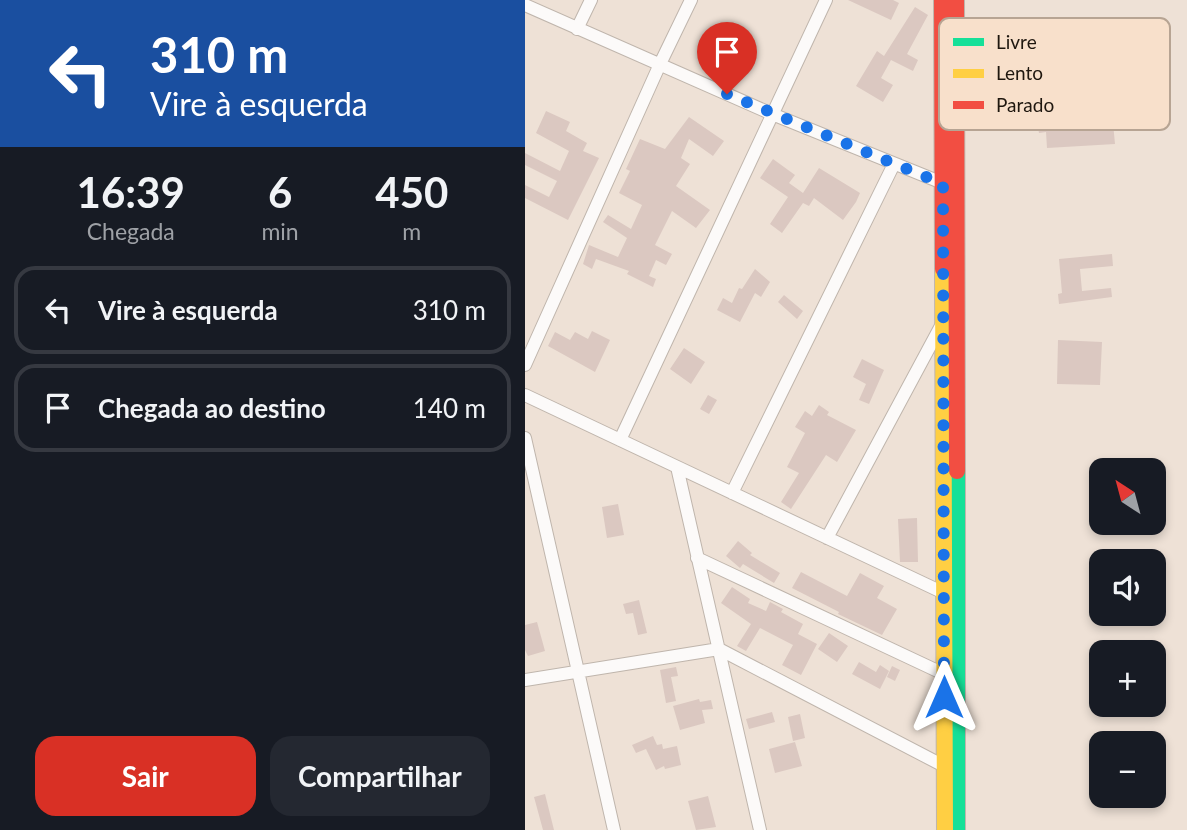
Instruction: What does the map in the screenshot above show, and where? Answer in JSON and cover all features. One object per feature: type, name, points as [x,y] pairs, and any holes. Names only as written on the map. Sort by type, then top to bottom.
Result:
[{"type":"street","points":[[577,29],[591,0]]},
{"type":"street","points":[[525,365],[691,0]]},
{"type":"street","points":[[620,440],[826,0]]},
{"type":"street","points":[[942,0],[943,18]]},
{"type":"street","points":[[954,18],[955,0]]},
{"type":"street","points":[[525,5],[772,114],[949,186]]},
{"type":"street","points":[[947,130],[957,830]]},
{"type":"street","points":[[945,830],[943,322],[951,130]]},
{"type":"street","points":[[732,493],[894,164]]},
{"type":"street","points":[[827,538],[943,322]]},
{"type":"street","points":[[525,395],[944,593]]},
{"type":"street","points":[[525,438],[614,830]]},
{"type":"street","points":[[677,467],[760,830]]},
{"type":"street","points":[[697,558],[944,674]]},
{"type":"street","points":[[525,680],[719,649],[944,766]]},
{"type":"building","points":[[848,0],[893,0],[899,3],[891,20]]},
{"type":"building","points":[[915,7],[928,15],[907,54],[918,60],[913,71],[891,60],[881,78],[893,85],[883,102],[856,86],[877,51],[884,56]]},
{"type":"building","points":[[546,111],[570,122],[566,131],[587,143],[583,151],[599,158],[568,220],[525,198],[525,185],[549,197],[557,181],[525,165],[525,153],[560,171],[569,151],[536,133]]},
{"type":"building","points":[[689,117],[724,141],[713,156],[689,139],[681,158],[690,164],[676,186],[710,210],[696,228],[672,211],[655,245],[672,254],[666,265],[656,260],[649,276],[656,279],[653,287],[627,274],[629,271],[596,259],[592,269],[583,264],[589,245],[618,257],[627,238],[603,222],[608,215],[631,229],[642,205],[619,193],[630,171],[626,169],[640,139],[665,149]]},
{"type":"building","points":[[1038,130],[1114,130],[1115,144],[1047,148],[1046,132],[1039,133]]},
{"type":"building","points":[[773,159],[795,175],[789,183],[803,193],[819,168],[860,193],[856,202],[843,220],[814,198],[809,206],[803,203],[782,233],[770,224],[788,197],[760,178]]},
{"type":"building","points":[[1112,254],[1113,266],[1080,269],[1082,291],[1111,288],[1112,297],[1059,304],[1058,294],[1062,293],[1059,259]]},
{"type":"building","points":[[755,269],[770,282],[761,297],[755,293],[740,322],[717,310],[723,298],[732,303],[739,288],[742,289]]},
{"type":"building","points":[[784,295],[803,311],[797,319],[778,302]]},
{"type":"building","points":[[592,331],[610,340],[595,372],[548,346],[555,332],[570,340],[575,332],[588,339]]},
{"type":"building","points":[[1058,340],[1102,342],[1100,385],[1057,384]]},
{"type":"building","points":[[684,348],[705,362],[691,384],[670,369]]},
{"type":"building","points":[[862,359],[884,370],[869,404],[859,400],[866,384],[853,377]]},
{"type":"building","points":[[708,395],[717,400],[709,414],[700,409]]},
{"type":"building","points":[[819,405],[829,412],[827,415],[856,430],[837,462],[826,455],[791,509],[781,502],[799,473],[787,467],[805,433],[795,427],[805,411],[812,416]]},
{"type":"building","points":[[618,504],[624,535],[607,538],[602,507]]},
{"type":"building","points":[[917,518],[918,562],[900,562],[898,519]]},
{"type":"building","points":[[738,541],[752,553],[750,555],[780,573],[774,583],[743,564],[740,568],[726,556]]},
{"type":"building","points":[[801,572],[847,596],[860,573],[884,586],[877,598],[897,609],[882,635],[792,588]]},
{"type":"building","points":[[732,587],[750,599],[748,603],[766,611],[770,602],[783,609],[781,612],[803,624],[798,634],[817,644],[801,675],[782,665],[793,645],[760,628],[746,651],[737,646],[751,624],[721,603]]},
{"type":"building","points":[[639,600],[647,633],[638,635],[633,613],[626,614],[623,604]]},
{"type":"building","points":[[537,622],[545,651],[528,656],[525,650],[525,625]]},
{"type":"building","points":[[829,633],[848,646],[837,662],[818,649]]},
{"type":"building","points":[[859,662],[876,672],[880,665],[889,671],[880,689],[852,674]]},
{"type":"building","points":[[892,666],[900,670],[895,681],[887,677]]},
{"type":"building","points":[[676,667],[678,676],[671,677],[676,701],[666,703],[660,670]]},
{"type":"building","points":[[699,699],[700,702],[711,700],[713,709],[702,710],[705,723],[680,730],[673,706]]},
{"type":"building","points":[[772,712],[775,722],[749,729],[746,719]]},
{"type":"building","points":[[800,714],[805,738],[793,741],[788,717]]},
{"type":"building","points":[[653,736],[657,745],[662,744],[663,749],[677,746],[681,765],[665,769],[664,766],[656,770],[646,749],[636,753],[632,745]]},
{"type":"building","points":[[795,742],[802,766],[775,773],[769,749]]},
{"type":"building","points":[[545,794],[554,830],[543,830],[534,797]]},
{"type":"building","points":[[708,796],[716,827],[696,830],[688,801]]},
{"type":"traffic: fast","points":[[957,471],[957,830]]},
{"type":"traffic: slow","points":[[943,269],[945,830]]},
{"type":"traffic: jam","points":[[942,0],[942,18]]},
{"type":"traffic: jam","points":[[956,0],[956,18]]},
{"type":"traffic: jam","points":[[942,130],[943,269]]},
{"type":"traffic: jam","points":[[956,130],[957,471]]},
{"type":"route","points":[[727,94],[943,184],[944,697]]}]
